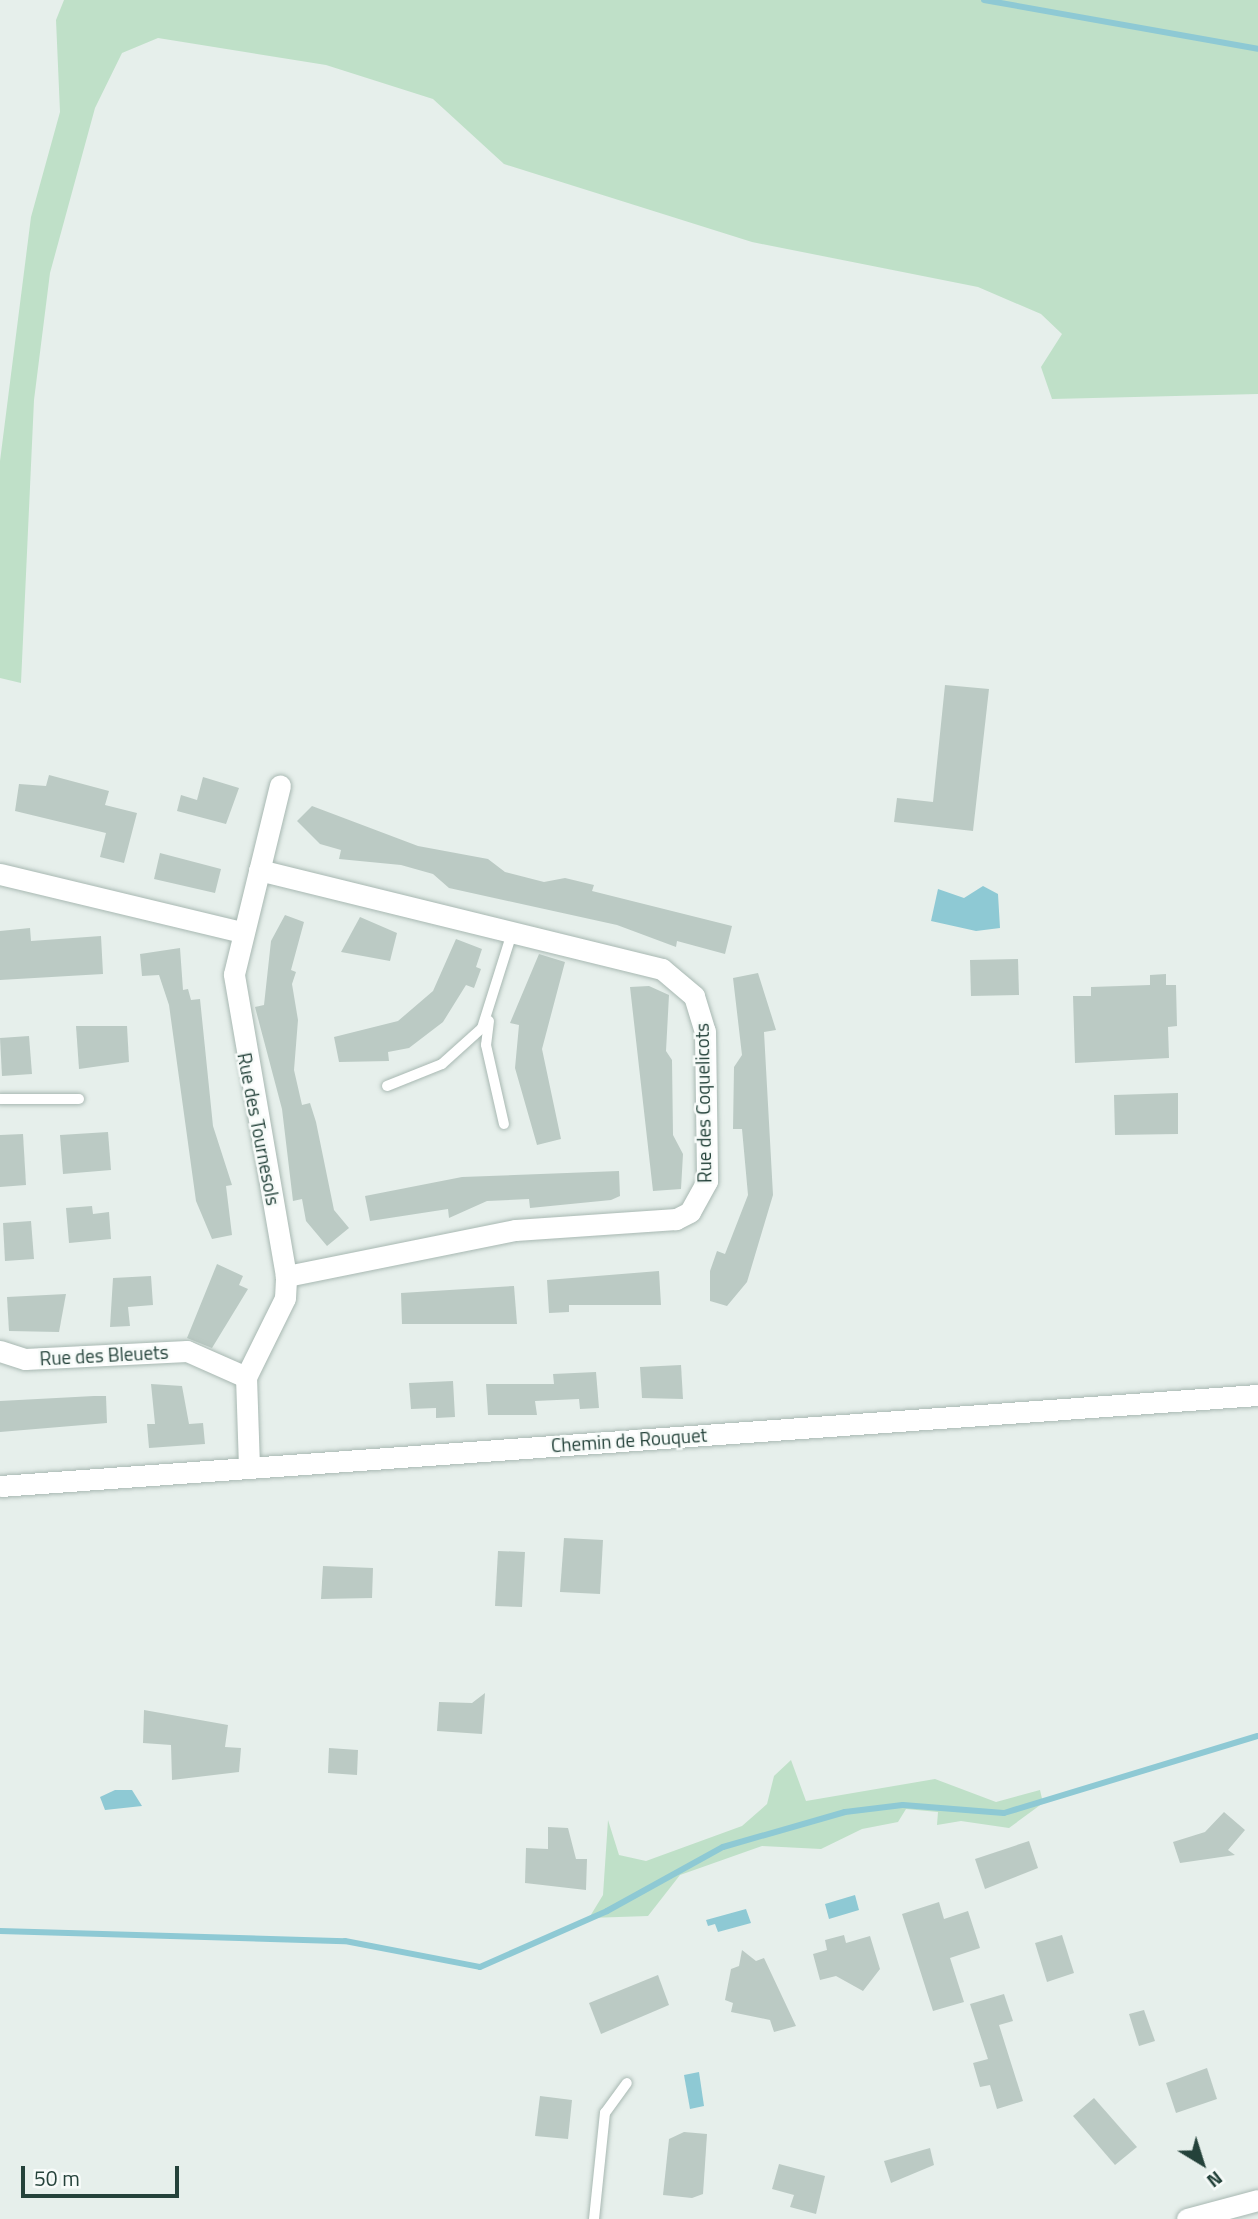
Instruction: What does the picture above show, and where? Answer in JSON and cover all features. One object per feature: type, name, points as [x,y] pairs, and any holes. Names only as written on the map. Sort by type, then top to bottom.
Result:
[{"type":"street","name":"Rue des Tournesols","points":[[249,1467],[246,1377],[285,1298],[286,1276],[233,995],[242,932],[280,786]]},
{"type":"street","name":"Rue des Coquelicots","points":[[259,870],[662,969],[694,996],[705,1031],[702,1199],[676,1219],[514,1230],[286,1276]]},
{"type":"street","points":[[0,874],[242,932]]},
{"type":"street","name":"Rue des Bleuets","points":[[0,1351],[26,1359],[187,1351],[246,1377]]},
{"type":"street","name":"Chemin de Rouquet","points":[[0,1486],[1258,1395]]},
{"type":"street","points":[[1186,2219],[1258,2200]]},
{"type":"lane","points":[[504,1124],[486,1045],[493,1002],[512,933]]},
{"type":"lane","points":[[387,1086],[442,1064],[466,1045],[493,1002]]},
{"type":"lane","points":[[0,1099],[79,1099]]},
{"type":"lane","points":[[594,2219],[605,2113],[627,2083]]},
{"type":"green space","points":[[64,0],[1258,0],[1258,394],[1052,399],[1041,367],[1062,334],[1041,314],[978,287],[752,242],[504,164],[433,99],[326,65],[158,38],[122,53],[95,108],[50,273],[34,400],[21,683],[0,678],[0,461],[31,217],[60,112],[56,20]]},
{"type":"green space","points":[[791,1760],[806,1801],[935,1779],[996,1802],[1040,1790],[1043,1803],[1009,1828],[961,1821],[937,1825],[938,1812],[906,1809],[898,1822],[862,1829],[821,1849],[762,1846],[680,1875],[648,1916],[589,1918],[603,1895],[608,1820],[619,1855],[646,1861],[742,1826],[767,1804],[774,1776]]},
{"type":"water","points":[[983,886],[998,894],[1000,928],[976,931],[931,921],[938,889],[964,898]]},
{"type":"water","points":[[115,1790],[132,1790],[142,1806],[105,1810],[100,1797]]},
{"type":"water","points":[[855,1895],[859,1910],[829,1919],[825,1904]]},
{"type":"water","points":[[746,1909],[751,1923],[718,1932],[715,1924],[708,1926],[706,1920]]},
{"type":"water","points":[[699,2072],[704,2106],[690,2109],[684,2075]]},
{"type":"building","points":[[945,685],[989,689],[973,831],[894,822],[897,798],[933,802]]},
{"type":"building","points":[[49,775],[109,791],[105,805],[137,813],[124,863],[100,857],[106,833],[15,811],[19,784],[46,786]]},
{"type":"building","points":[[203,777],[239,788],[226,824],[177,811],[181,795],[197,800]]},
{"type":"building","points":[[312,806],[418,846],[488,859],[505,872],[544,882],[565,878],[594,885],[592,891],[732,926],[725,954],[677,941],[676,947],[617,925],[449,888],[433,874],[401,865],[339,859],[341,850],[320,844],[297,821]]},
{"type":"building","points":[[160,853],[221,869],[215,893],[154,879]]},
{"type":"building","points":[[285,915],[304,922],[291,970],[296,972],[292,984],[298,1020],[294,1070],[302,1105],[310,1103],[316,1122],[334,1210],[349,1228],[327,1246],[306,1221],[302,1199],[293,1201],[282,1109],[255,1007],[264,1005],[271,941]]},
{"type":"building","points":[[360,917],[397,933],[390,961],[341,952]]},
{"type":"building","points":[[30,928],[31,941],[101,936],[103,974],[0,980],[0,931]]},
{"type":"building","points":[[456,939],[482,949],[476,967],[481,969],[474,988],[466,985],[443,1022],[409,1048],[388,1052],[389,1061],[339,1062],[334,1037],[398,1021],[433,991]]},
{"type":"building","points":[[180,948],[183,990],[188,989],[191,1000],[200,999],[213,1126],[232,1185],[226,1186],[232,1235],[212,1239],[196,1201],[169,1005],[159,975],[142,976],[140,954]]},
{"type":"building","points":[[539,954],[565,962],[542,1049],[561,1139],[537,1145],[515,1068],[519,1025],[510,1023]]},
{"type":"building","points":[[1018,959],[1019,995],[971,996],[970,960]]},
{"type":"building","points":[[758,973],[776,1030],[764,1032],[773,1195],[747,1282],[727,1306],[710,1301],[710,1271],[717,1251],[725,1254],[748,1195],[742,1129],[733,1129],[734,1067],[742,1055],[733,978]]},
{"type":"building","points":[[1166,974],[1166,985],[1176,985],[1177,1026],[1168,1027],[1169,1058],[1075,1063],[1073,996],[1091,996],[1091,987],[1150,985],[1150,975]]},
{"type":"building","points":[[649,986],[669,995],[666,1051],[672,1060],[673,1135],[683,1154],[681,1189],[653,1191],[630,987]]},
{"type":"building","points":[[76,1026],[127,1026],[129,1062],[79,1069]]},
{"type":"building","points":[[29,1036],[32,1074],[2,1076],[0,1038]]},
{"type":"building","points":[[1178,1093],[1178,1134],[1115,1135],[1114,1095]]},
{"type":"building","points":[[108,1132],[111,1170],[63,1174],[60,1135]]},
{"type":"building","points":[[23,1134],[26,1185],[0,1187],[0,1135]]},
{"type":"building","points":[[619,1171],[620,1196],[611,1200],[530,1208],[529,1199],[487,1201],[449,1218],[448,1209],[370,1221],[365,1196],[462,1177]]},
{"type":"building","points":[[92,1206],[93,1214],[109,1212],[111,1239],[69,1243],[66,1208]]},
{"type":"building","points":[[31,1221],[34,1259],[5,1261],[3,1223]]},
{"type":"building","points":[[217,1264],[243,1276],[239,1285],[248,1289],[212,1348],[187,1338]]},
{"type":"building","points":[[659,1271],[661,1305],[569,1305],[569,1312],[549,1313],[547,1280]]},
{"type":"building","points":[[151,1276],[153,1305],[128,1307],[130,1326],[110,1327],[113,1278]]},
{"type":"building","points":[[514,1286],[517,1324],[402,1324],[401,1293]]},
{"type":"building","points":[[66,1294],[59,1332],[9,1331],[7,1297]]},
{"type":"building","points":[[681,1365],[683,1399],[642,1398],[640,1367]]},
{"type":"building","points":[[596,1372],[599,1408],[580,1409],[579,1399],[535,1401],[537,1415],[488,1415],[486,1384],[554,1384],[553,1374]]},
{"type":"building","points":[[453,1381],[455,1417],[436,1418],[436,1408],[411,1409],[409,1383]]},
{"type":"building","points":[[151,1384],[182,1386],[189,1424],[203,1423],[205,1444],[149,1448],[147,1424],[155,1424]]},
{"type":"building","points":[[106,1396],[107,1423],[0,1432],[0,1401]]},
{"type":"building","points":[[564,1538],[603,1540],[600,1594],[560,1592]]},
{"type":"building","points":[[498,1551],[525,1552],[522,1607],[495,1606]]},
{"type":"building","points":[[323,1566],[373,1568],[372,1598],[321,1599]]},
{"type":"building","points":[[485,1693],[482,1734],[437,1731],[439,1702],[472,1703]]},
{"type":"building","points":[[144,1710],[228,1725],[225,1747],[241,1748],[239,1772],[172,1780],[171,1745],[143,1743]]},
{"type":"building","points":[[329,1748],[358,1750],[357,1775],[328,1773]]},
{"type":"building","points":[[1224,1812],[1245,1830],[1228,1850],[1235,1855],[1180,1863],[1173,1842],[1205,1832]]},
{"type":"building","points":[[548,1827],[568,1828],[576,1859],[587,1859],[586,1890],[525,1883],[526,1848],[548,1849]]},
{"type":"building","points":[[1029,1841],[1038,1868],[985,1889],[975,1859]]},
{"type":"building","points":[[939,1902],[944,1919],[968,1911],[980,1948],[950,1958],[964,2002],[933,2011],[902,1914]]},
{"type":"building","points":[[844,1935],[846,1943],[870,1936],[880,1969],[863,1991],[836,1976],[820,1980],[813,1954],[827,1950],[825,1940]]},
{"type":"building","points":[[1062,1935],[1074,1973],[1047,1982],[1035,1943]]},
{"type":"building","points":[[742,1950],[756,1961],[764,1958],[796,2026],[774,2032],[770,2020],[731,2012],[733,2003],[725,2000],[731,1969],[739,1966]]},
{"type":"building","points":[[658,1975],[669,2005],[601,2034],[589,2003]]},
{"type":"building","points":[[1004,1994],[1013,2021],[999,2025],[1023,2101],[997,2109],[990,2085],[980,2087],[973,2063],[988,2059],[970,2004]]},
{"type":"building","points":[[1144,2010],[1155,2041],[1139,2046],[1129,2014]]},
{"type":"building","points":[[1207,2068],[1217,2099],[1176,2113],[1166,2083]]},
{"type":"building","points":[[540,2096],[572,2100],[568,2139],[535,2136]]},
{"type":"building","points":[[1094,2098],[1137,2147],[1115,2165],[1073,2116]]},
{"type":"building","points":[[684,2132],[707,2134],[703,2194],[692,2198],[663,2195],[669,2139]]},
{"type":"building","points":[[930,2148],[934,2165],[891,2183],[884,2161]]},
{"type":"building","points":[[779,2164],[825,2176],[816,2214],[790,2207],[794,2195],[772,2189]]},
{"type":"waterway","points":[[984,0],[1258,49]]},
{"type":"waterway","points":[[0,1931],[345,1941],[480,1967],[607,1911],[723,1847],[845,1812],[903,1805],[1004,1813],[1258,1736]]}]
